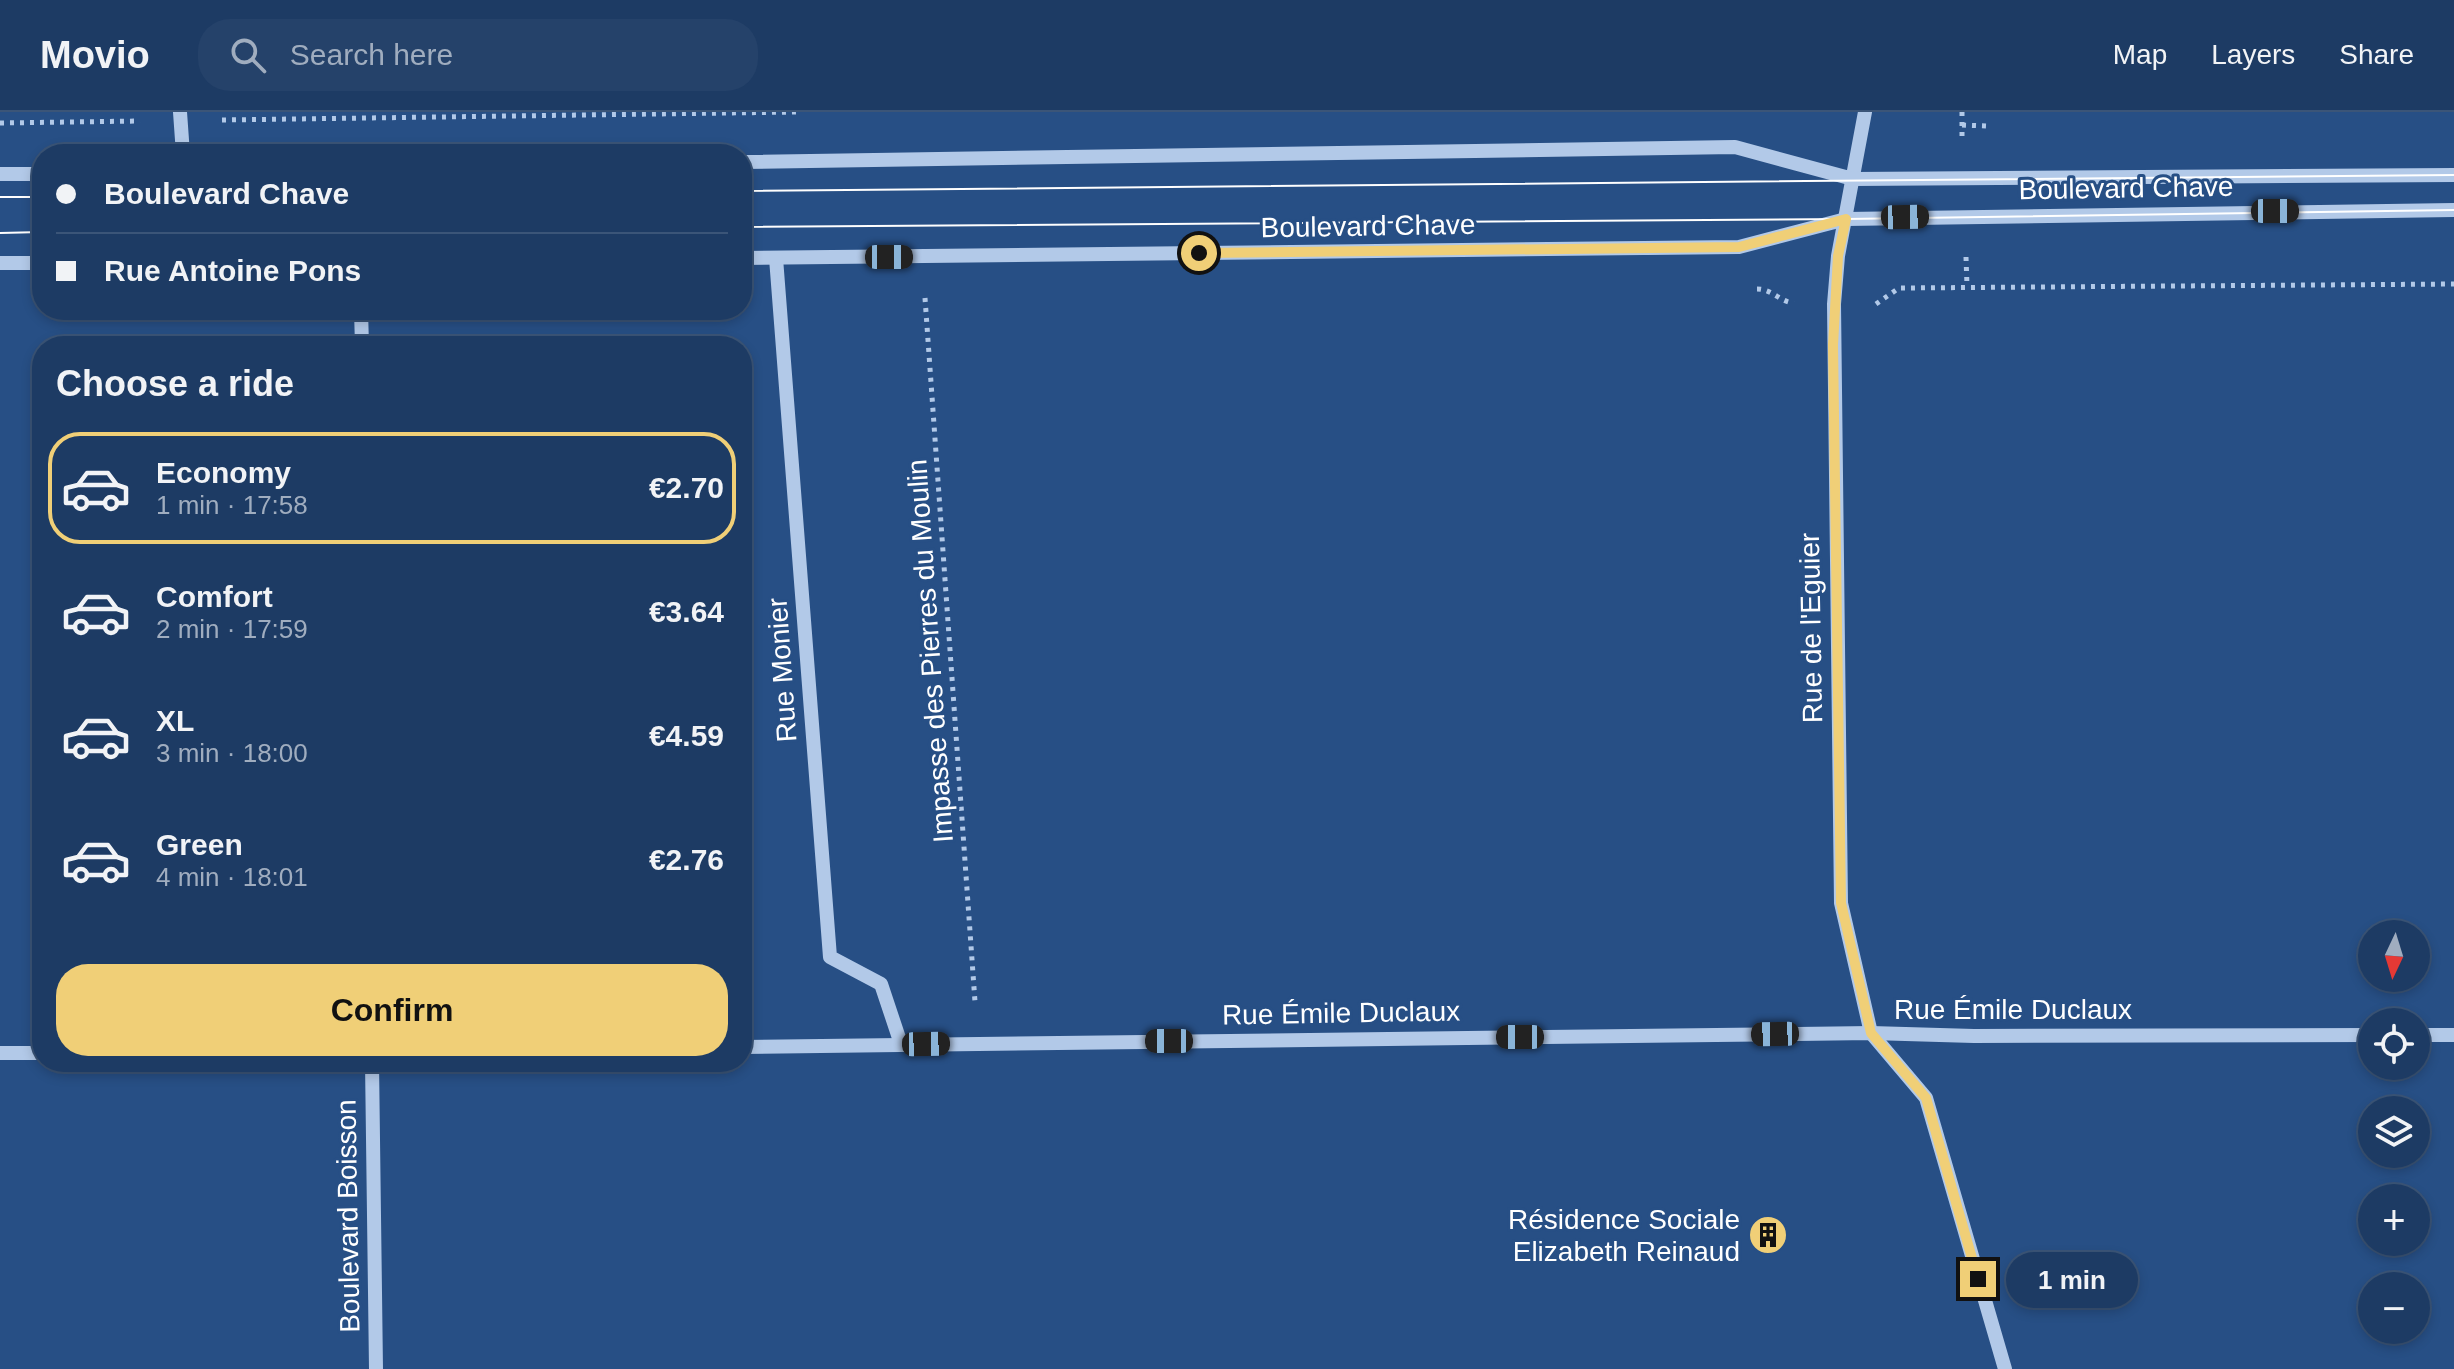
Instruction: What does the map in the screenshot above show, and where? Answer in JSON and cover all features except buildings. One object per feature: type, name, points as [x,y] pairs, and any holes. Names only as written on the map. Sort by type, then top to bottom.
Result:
[{"type":"street","points":[[1846,219],[1865,112]]},
{"type":"street","points":[[181,116],[182,144]]},
{"type":"street","name":"Boulevard Chave","points":[[752,162],[1735,147],[1853,179],[2454,175]]},
{"type":"street","points":[[0,174],[32,174]]},
{"type":"street","name":"Boulevard Chave","points":[[752,258],[1739,247],[1846,219],[2454,210]]},
{"type":"street","name":"Rue de l'Eguier","points":[[1846,219],[1838,256],[1833,345],[1841,903],[1871,1033]]},
{"type":"street","name":"Rue Monier","points":[[776,258],[830,957],[881,984],[901,1044]]},
{"type":"street","points":[[0,263],[32,263]]},
{"type":"street","points":[[1871,1033],[1926,1098],[2005,1369]]},
{"type":"street","name":"Rue Émile Duclaux","points":[[752,1047],[1871,1033],[1974,1036],[2358,1035]]},
{"type":"street","points":[[2430,1035],[2454,1035]]},
{"type":"street","points":[[0,1053],[32,1053]]},
{"type":"street","name":"Boulevard Boisson","points":[[372,1072],[376,1369]]},
{"type":"path","points":[[0,123],[181,116],[797,112]]},
{"type":"path","points":[[1962,125],[1987,126]]},
{"type":"path","name":"Impasse des Pierres du Moulin","points":[[918,257],[925,295],[978,1043]]},
{"type":"path","points":[[1873,306],[1899,288],[2454,284]]},
{"type":"tram line","points":[[752,191],[2454,175]]},
{"type":"tram line","points":[[0,197],[32,197]]},
{"type":"tram line","points":[[752,227],[1846,219],[2454,210]]},
{"type":"tram line","points":[[0,233],[32,232]]},
{"type":"place","name":"Résidence Sociale Elizabeth Reinaud","points":[[1768,1235]]},
{"type":"route","points":[[1199,253],[1739,247],[1846,219],[1838,256],[1833,345],[1841,903],[1871,1033],[1926,1098],[1978,1279]]}]
